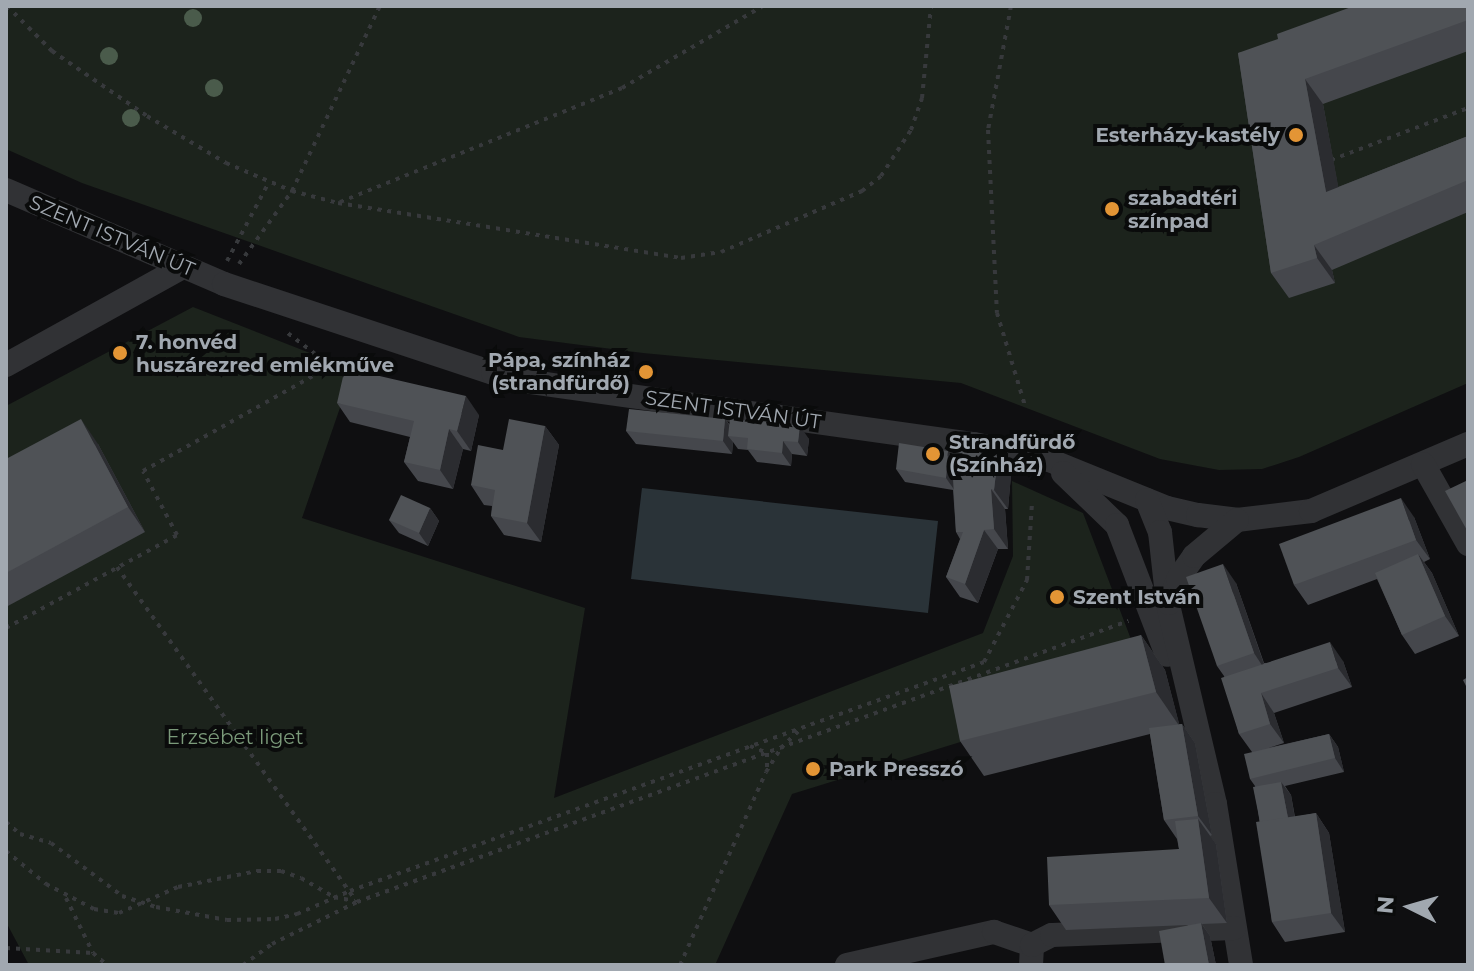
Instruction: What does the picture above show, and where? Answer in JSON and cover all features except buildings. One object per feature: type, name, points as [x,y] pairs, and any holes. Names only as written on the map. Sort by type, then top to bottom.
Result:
[{"type":"street","name":"SZENT ISTVÁN ÚT","points":[[6,190],[220,283],[463,365],[531,382],[959,442],[1049,460],[1157,508],[1237,520],[1311,511],[1468,444]]},
{"type":"street","points":[[6,365],[183,267]]},
{"type":"street","points":[[1049,460],[1117,525],[1135,568],[1159,609],[1215,804],[1241,965]]},
{"type":"street","points":[[1423,464],[1468,544]]},
{"type":"street","points":[[1135,568],[1143,527],[1157,508]]},
{"type":"street","points":[[1157,508],[1159,609]]},
{"type":"street","points":[[1159,609],[1194,556],[1237,520]]},
{"type":"street","points":[[847,965],[994,932],[1038,948],[1234,928]]},
{"type":"path","points":[[7,6],[52,51],[147,116],[268,183],[338,203],[681,258],[721,252],[862,191],[881,176],[911,130],[922,98],[931,6]]},
{"type":"path","points":[[220,283],[292,191],[380,6]]},
{"type":"path","points":[[338,203],[622,88],[763,6]]},
{"type":"path","points":[[1011,6],[988,130],[997,313],[1025,406]]},
{"type":"path","points":[[1331,160],[1468,108]]},
{"type":"path","points":[[220,283],[268,183]]},
{"type":"path","points":[[6,628],[177,535],[143,471],[331,366],[283,330]]},
{"type":"path","points":[[6,822],[20,834],[51,843],[122,896],[189,915],[227,920],[275,919],[984,662],[1027,580],[1032,502]]},
{"type":"path","points":[[117,567],[357,902]]},
{"type":"path","points":[[243,965],[272,944],[357,902],[1159,609]]},
{"type":"path","points":[[680,965],[766,772],[781,748],[803,727]]},
{"type":"path","points":[[750,746],[767,753]]},
{"type":"path","points":[[766,772],[767,753]]},
{"type":"path","points":[[6,851],[66,898],[94,909],[119,913],[178,887],[257,871],[281,871],[301,878],[334,897],[357,902]]},
{"type":"path","points":[[66,898],[93,953],[107,965]]},
{"type":"path","points":[[6,948],[93,953]]},
{"type":"green space","points":[[6,6],[1468,6],[1468,383],[1299,457],[1262,469],[1219,470],[1160,459],[961,383],[643,353],[519,337],[82,183],[6,149]]},
{"type":"green space","name":"Erzsébet liget","points":[[193,307],[353,370],[302,518],[585,608],[554,798],[983,633],[1013,556],[1012,481],[1083,513],[1148,684],[792,794],[715,965],[29,965],[6,922],[6,406]]},
{"type":"shaded area","points":[[642,488],[938,521],[928,613],[631,579]]},
{"type":"place","name":"Esterházy-kastély","points":[[1296,135]]},
{"type":"place","name":"szabadtéri színpad","points":[[1112,209]]},
{"type":"place","name":"7. honvéd huszárezred emlékműve","points":[[120,353]]},
{"type":"place","name":"Pápa, színház (strandfürdő)","points":[[646,372]]},
{"type":"place","name":"Strandfürdő (Színház)","points":[[933,454]]},
{"type":"place","name":"Szent István","points":[[1057,597]]},
{"type":"place","name":"Park Presszó","points":[[813,769]]}]
